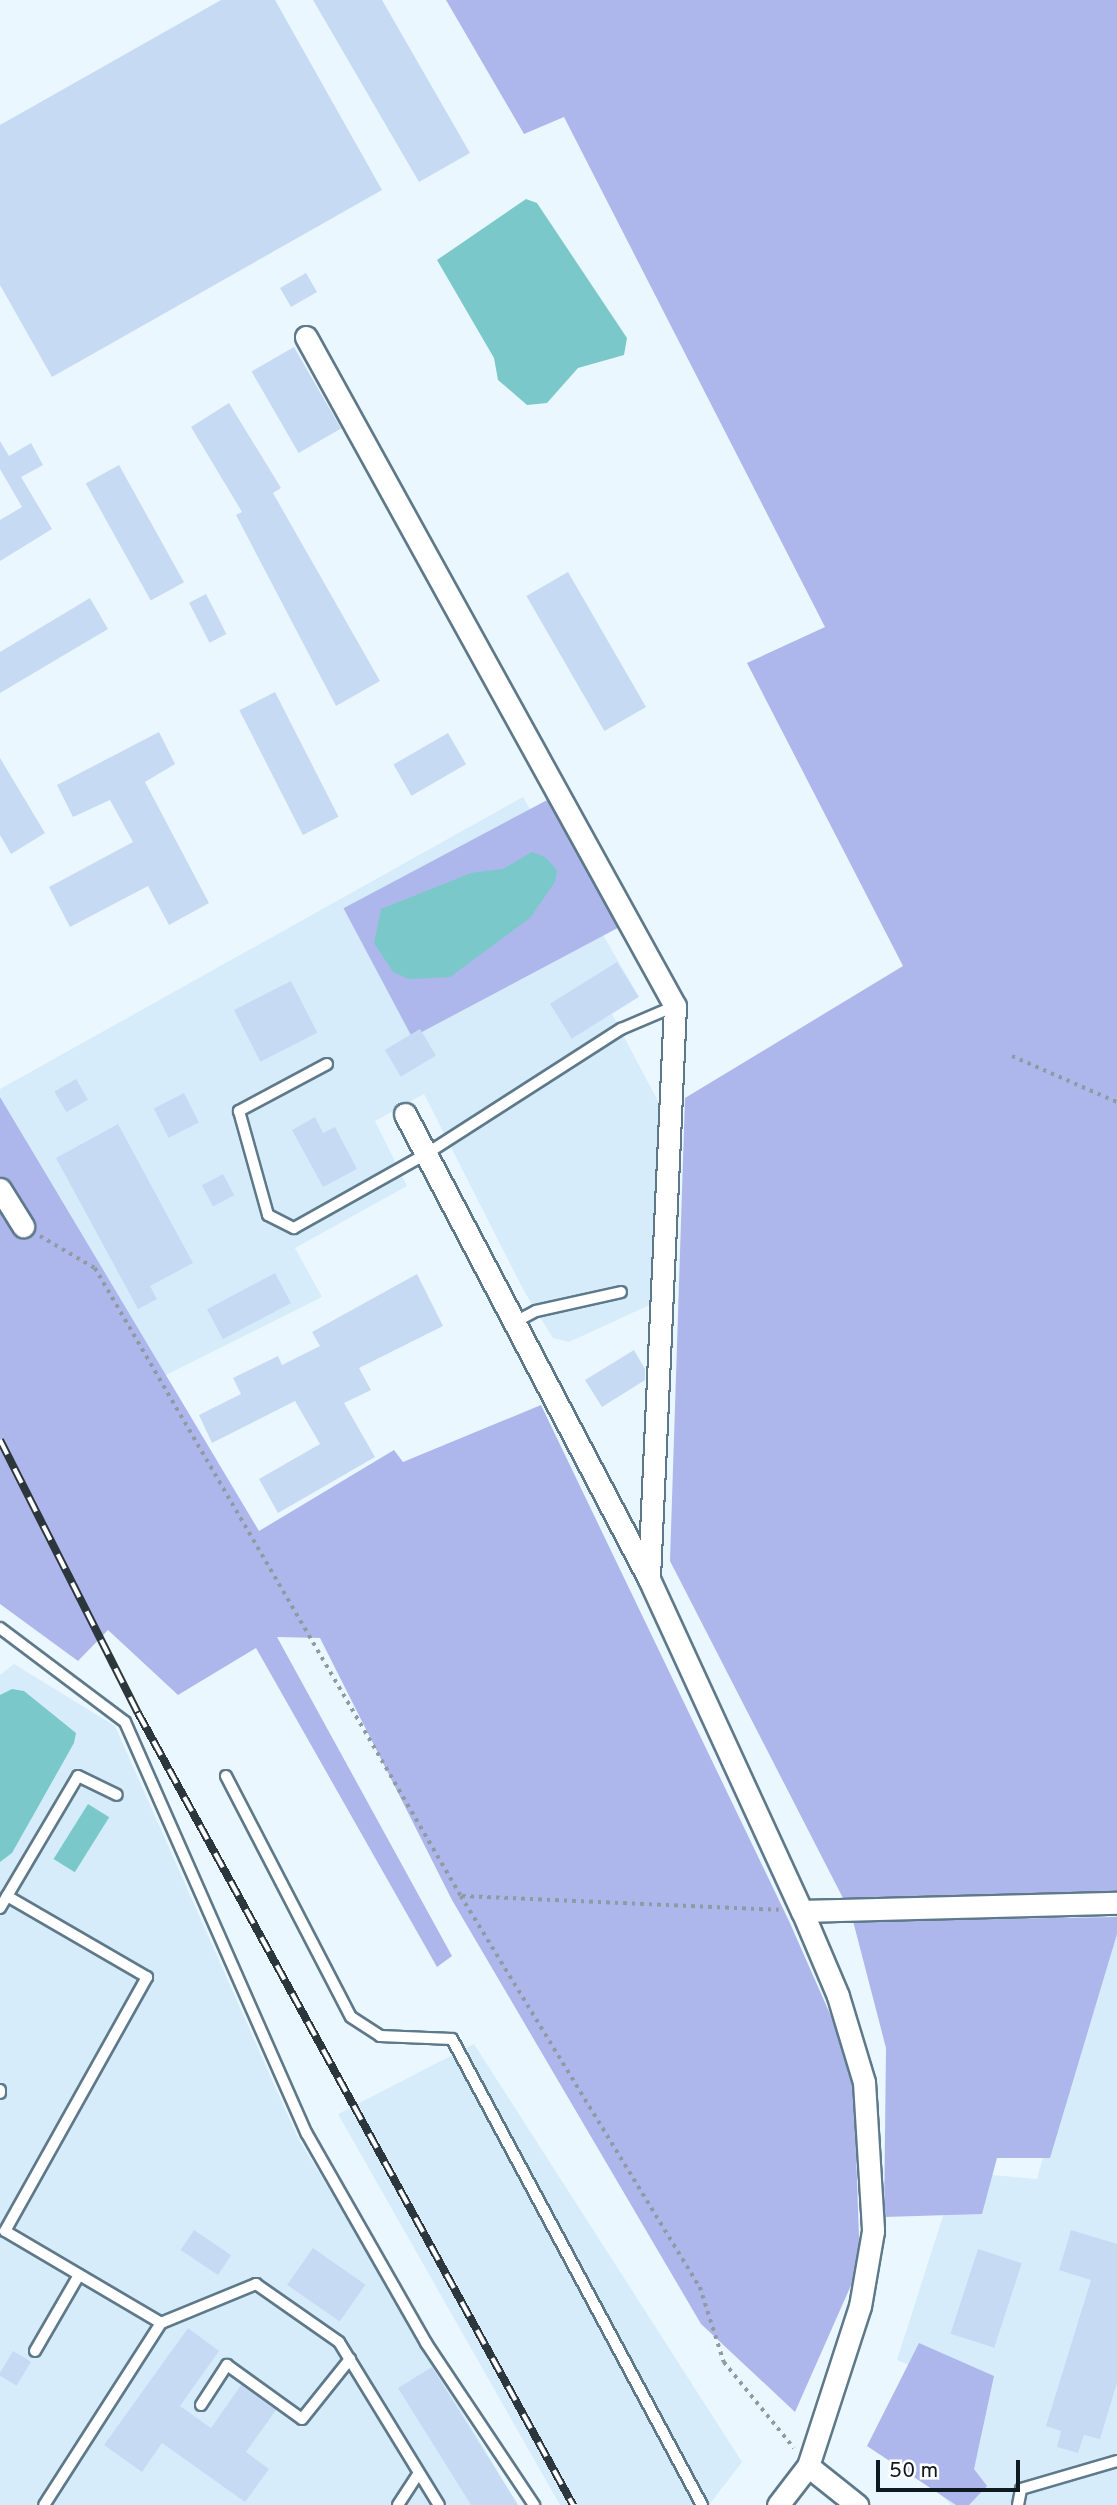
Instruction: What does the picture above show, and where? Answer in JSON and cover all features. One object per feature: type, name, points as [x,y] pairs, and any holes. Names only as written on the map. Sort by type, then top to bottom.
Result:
[{"type":"street","points":[[306,337],[675,1006],[649,1579]]},
{"type":"street","points":[[405,1114],[517,1321],[649,1579],[802,1911],[838,1996],[864,2082],[873,2231],[860,2306],[808,2466],[778,2505]]},
{"type":"street","points":[[0,1189],[23,1226]]},
{"type":"street","points":[[802,1911],[1117,1903]]},
{"type":"street","points":[[808,2466],[857,2505]]},
{"type":"lane","points":[[327,1064],[239,1111],[268,1215],[294,1228],[426,1154],[621,1029],[675,1006]]},
{"type":"lane","points":[[517,1321],[536,1311],[621,1292]]},
{"type":"lane","points":[[0,1628],[125,1723],[307,2134],[426,2343],[534,2505]]},
{"type":"lane","points":[[0,1908],[78,1776],[117,1795]]},
{"type":"lane","points":[[226,1776],[351,2017],[380,2036],[452,2039],[702,2505]]},
{"type":"lane","points":[[8,1896],[147,1978],[5,2231],[161,2323]]},
{"type":"lane","points":[[35,2351],[79,2275]]},
{"type":"lane","points":[[44,2505],[161,2323],[256,2284],[339,2342],[439,2505]]},
{"type":"lane","points":[[201,2405],[227,2365],[302,2419],[349,2359]]},
{"type":"lane","points":[[1018,2505],[1021,2489],[1117,2461]]},
{"type":"lane","points":[[398,2505],[419,2473]]},
{"type":"path","points":[[1012,1056],[1117,1102]]},
{"type":"path","points":[[23,1226],[95,1268],[461,1896],[700,2287],[724,2362],[808,2466]]},
{"type":"path","points":[[461,1896],[630,1899],[802,1911]]},
{"type":"shaded area","points":[[446,0],[1117,0],[1117,1891],[845,1902],[670,1561],[685,1098],[903,966],[747,663],[825,627],[564,117],[524,134]]},
{"type":"shaded area","points":[[526,199],[537,203],[627,338],[624,355],[578,368],[547,403],[527,405],[498,380],[494,358],[437,260]]},
{"type":"shaded area","points":[[523,797],[639,997],[612,1014],[661,1107],[656,1302],[569,1342],[553,1338],[524,1291],[424,1094],[375,1121],[407,1186],[295,1248],[322,1297],[164,1376],[0,1097],[0,1089]]},
{"type":"shaded area","points":[[551,798],[620,927],[412,1037],[344,908]]},
{"type":"shaded area","points":[[532,852],[545,857],[557,870],[555,882],[530,918],[450,977],[409,979],[393,972],[374,943],[381,909],[471,873],[503,869]]},
{"type":"shaded area","points":[[0,1097],[259,1531],[394,1450],[403,1462],[541,1405],[789,1921],[853,2066],[860,2265],[795,2412],[701,2324],[452,1900],[320,1638],[277,1637],[452,1956],[437,1967],[256,1648],[178,1695],[108,1630],[78,1661],[0,1604]]},
{"type":"shaded area","points":[[14,1664],[115,1726],[297,2136],[518,2505],[0,2505],[0,1675]]},
{"type":"shaded area","points":[[12,1689],[24,1691],[76,1733],[74,1743],[12,1853],[0,1862],[0,1695]]},
{"type":"shaded area","points":[[88,1804],[109,1817],[75,1872],[54,1859]]},
{"type":"shaded area","points":[[1117,1894],[1117,2505],[951,2505],[928,2482],[953,2382],[897,2360],[957,2172],[1037,2179]]},
{"type":"shaded area","points":[[1117,1917],[1117,1934],[1050,2158],[997,2158],[982,2214],[884,2217],[886,2048],[853,1921]]},
{"type":"shaded area","points":[[474,2044],[742,2462],[709,2505],[560,2505],[338,2114]]},
{"type":"shaded area","points":[[919,2343],[994,2376],[974,2469],[987,2486],[969,2505],[956,2505],[867,2446]]},
{"type":"building","points":[[221,0],[275,0],[382,190],[52,377],[0,285],[0,125]]},
{"type":"building","points":[[313,0],[382,0],[470,153],[419,182]]},
{"type":"building","points":[[306,273],[317,292],[291,307],[280,288]]},
{"type":"building","points":[[294,347],[341,428],[299,453],[252,372]]},
{"type":"building","points":[[229,403],[281,488],[273,493],[380,681],[336,706],[236,515],[242,512],[191,427]]},
{"type":"building","points":[[0,441],[9,456],[31,443],[43,465],[21,477],[52,529],[0,561],[0,520],[22,507],[0,469]]},
{"type":"building","points":[[119,465],[184,582],[151,601],[86,483]]},
{"type":"building","points":[[568,572],[646,707],[604,731],[526,596]]},
{"type":"building","points":[[206,594],[226,634],[210,643],[189,603]]},
{"type":"building","points":[[90,598],[108,629],[0,693],[0,652]]},
{"type":"building","points":[[275,692],[339,817],[303,835],[239,710]]},
{"type":"building","points":[[159,732],[175,764],[145,782],[209,903],[169,925],[148,886],[70,927],[49,887],[133,842],[110,800],[73,817],[57,785]]},
{"type":"building","points":[[448,733],[466,764],[411,796],[393,765]]},
{"type":"building","points":[[0,758],[45,833],[11,854],[0,835]]},
{"type":"building","points":[[617,962],[639,997],[572,1039],[550,1004]]},
{"type":"building","points":[[291,981],[317,1033],[260,1062],[234,1010]]},
{"type":"building","points":[[420,1029],[436,1056],[401,1077],[385,1050]]},
{"type":"building","points":[[76,1079],[88,1100],[66,1112],[54,1092]]},
{"type":"building","points":[[184,1093],[199,1122],[169,1138],[154,1108]]},
{"type":"building","points":[[315,1117],[323,1133],[335,1127],[357,1169],[323,1187],[292,1130]]},
{"type":"building","points":[[118,1124],[193,1263],[150,1286],[157,1299],[138,1309],[56,1158]]},
{"type":"building","points":[[223,1174],[234,1195],[213,1206],[202,1185]]},
{"type":"building","points":[[275,1273],[291,1303],[223,1339],[207,1309]]},
{"type":"building","points":[[417,1274],[443,1326],[359,1368],[371,1390],[344,1403],[375,1457],[278,1513],[259,1479],[320,1444],[295,1401],[212,1443],[199,1415],[241,1394],[233,1378],[278,1356],[282,1365],[320,1346],[312,1332]]},
{"type":"building","points":[[634,1350],[645,1369],[645,1380],[602,1407],[585,1380]]},
{"type":"building","points":[[194,2230],[231,2255],[218,2275],[181,2250]]},
{"type":"building","points":[[1071,2230],[1117,2244],[1117,2383],[1100,2439],[1084,2435],[1078,2453],[1057,2447],[1061,2431],[1046,2426],[1091,2280],[1059,2270]]},
{"type":"building","points":[[313,2248],[365,2285],[340,2322],[287,2285]]},
{"type":"building","points":[[978,2249],[1022,2263],[994,2348],[950,2334]]},
{"type":"building","points":[[188,2328],[219,2351],[180,2406],[211,2428],[241,2385],[276,2410],[246,2452],[269,2469],[245,2502],[162,2443],[142,2472],[104,2445]]},
{"type":"building","points":[[13,2351],[31,2362],[17,2386],[0,2376]]},
{"type":"building","points":[[432,2367],[518,2505],[471,2505],[398,2388]]},
{"type":"railway","points":[[0,1440],[138,1713],[573,2505]]}]
